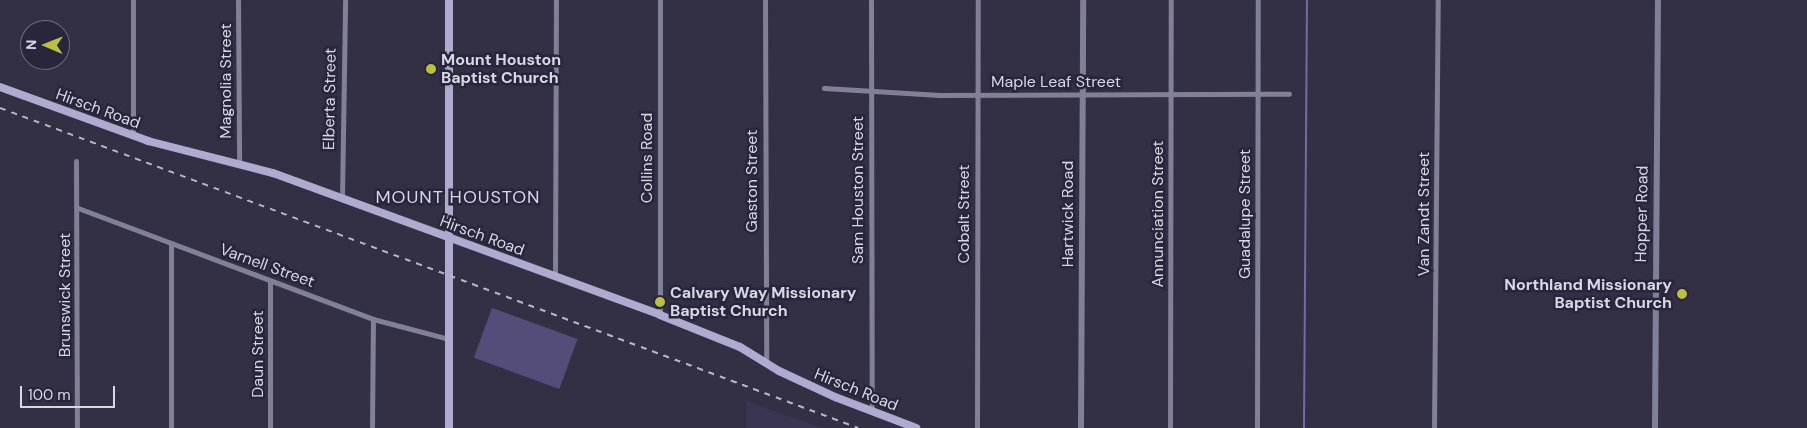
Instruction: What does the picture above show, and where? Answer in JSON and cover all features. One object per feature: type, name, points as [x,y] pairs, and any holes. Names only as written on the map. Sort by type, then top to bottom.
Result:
[{"type":"main road","points":[[449,0],[449,428]]},
{"type":"main road","name":"Hirsch Road","points":[[0,87],[133,136],[239,162],[660,315],[766,362],[803,383],[916,428]]},
{"type":"street","points":[[133,0],[133,136]]},
{"type":"street","name":"Magnolia Street","points":[[238,0],[239,162]]},
{"type":"street","name":"Elberta Street","points":[[342,199],[345,0]]},
{"type":"street","points":[[555,277],[556,0]]},
{"type":"street","name":"Collins Road","points":[[660,0],[660,315]]},
{"type":"street","name":"Gaston Street","points":[[765,0],[766,362]]},
{"type":"street","name":"Sam Houston Street","points":[[871,0],[872,410]]},
{"type":"street","name":"Cobalt Street","points":[[977,428],[978,0]]},
{"type":"street","name":"Hartwick Road","points":[[1081,428],[1083,0]]},
{"type":"street","name":"Annunciation Street","points":[[1170,428],[1171,0]]},
{"type":"street","name":"Guadalupe Street","points":[[1257,428],[1258,0]]},
{"type":"street","name":"Van Zandt Street","points":[[1434,428],[1438,0]]},
{"type":"street","name":"Hopper Road","points":[[1655,428],[1658,0]]},
{"type":"street","name":"Maple Leaf Street","points":[[824,88],[871,88],[977,95],[1289,94]]},
{"type":"street","name":"Brunswick Street","points":[[76,161],[78,208],[77,428]]},
{"type":"street","name":"Varnell Street","points":[[78,208],[373,319],[449,340]]},
{"type":"street","points":[[171,428],[172,244]]},
{"type":"street","name":"Daun Street","points":[[270,281],[270,428]]},
{"type":"street","points":[[372,428],[373,319]]},
{"type":"shaded area","points":[[492,308],[578,339],[559,389],[474,358]]},
{"type":"shaded area","points":[[746,401],[822,428],[746,428]]},
{"type":"waterway","points":[[1304,428],[1307,0]]},
{"type":"railway","points":[[0,108],[858,428]]},
{"type":"place","name":"Mount Houston Baptist Church","points":[[431,69]]},
{"type":"place","name":"Northland Missionary Baptist Church","points":[[1682,294]]},
{"type":"place","name":"Calvary Way Missionary Baptist Church","points":[[660,302]]},
{"type":"district","name":"MOUNT HOUSTON","points":[[458,197]]}]
